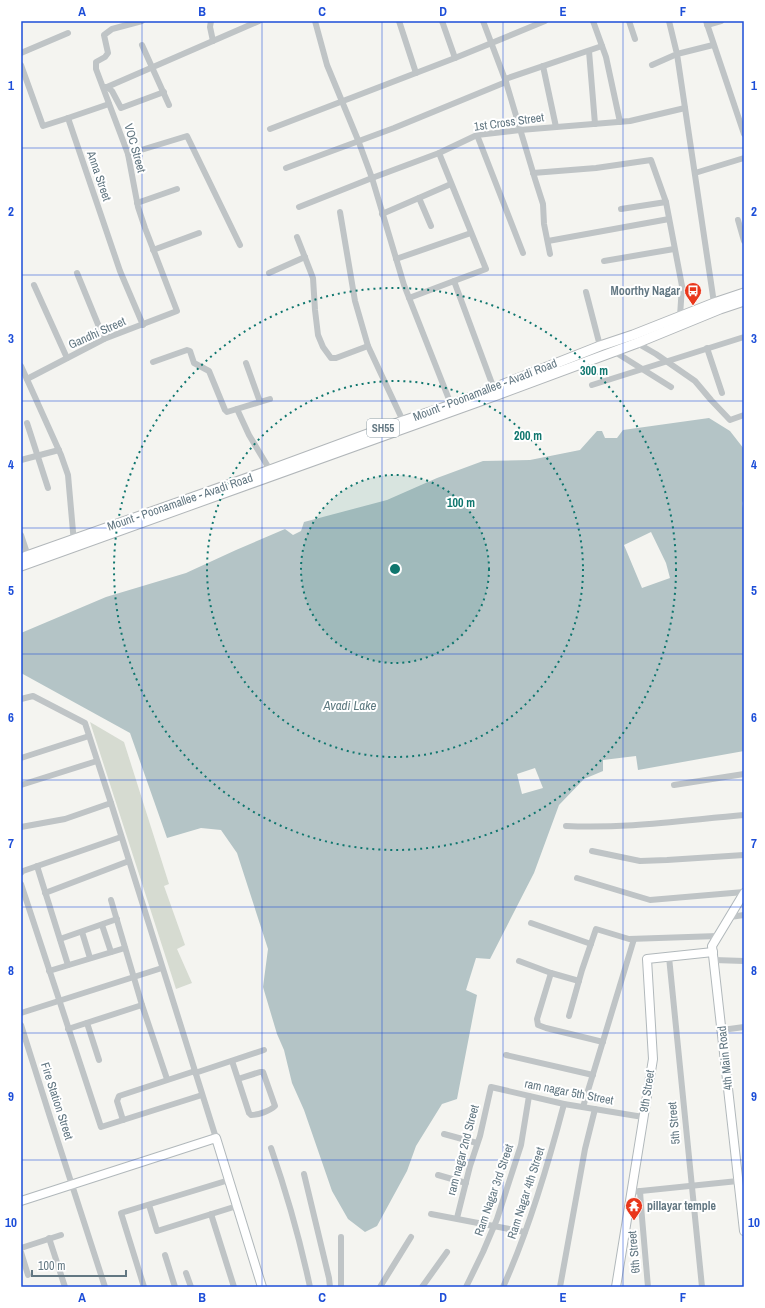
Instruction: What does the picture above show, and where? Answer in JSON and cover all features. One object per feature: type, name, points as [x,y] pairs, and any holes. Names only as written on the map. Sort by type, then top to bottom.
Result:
[{"type":"main road","name":"Mount - Poonamallee - Avadi Road","points":[[21,566],[74,543],[404,420],[452,408],[494,389],[600,346],[744,293]]},
{"type":"main road","name":"Mount - Poonamallee - Avadi Road","points":[[25,557],[74,543],[272,477],[452,408],[637,344],[720,309],[744,301]]},
{"type":"street","name":"VOC Street","points":[[142,21],[112,30],[104,35],[108,53],[105,57],[96,62],[96,68],[105,87],[109,104],[128,154],[137,203],[145,228],[177,311]]},
{"type":"street","points":[[211,21],[210,27],[213,41]]},
{"type":"street","points":[[105,87],[259,21]]},
{"type":"street","points":[[315,21],[327,65],[343,101],[372,178],[404,285],[452,408]]},
{"type":"street","points":[[399,21],[416,73]]},
{"type":"street","points":[[442,21],[455,58]]},
{"type":"street","points":[[483,21],[505,81],[543,204],[544,224],[550,254]]},
{"type":"street","points":[[270,129],[455,58],[491,43],[529,24],[545,21]]},
{"type":"street","points":[[593,21],[606,57],[620,122]]},
{"type":"street","points":[[629,21],[635,39]]},
{"type":"street","points":[[669,21],[677,54],[714,303]]},
{"type":"street","points":[[721,21],[706,23],[744,134]]},
{"type":"street","points":[[21,53],[68,33]]},
{"type":"street","points":[[142,45],[170,105]]},
{"type":"street","points":[[652,65],[677,54],[713,45]]},
{"type":"street","points":[[286,168],[358,140],[394,128],[543,66],[602,46]]},
{"type":"street","points":[[589,51],[595,124]]},
{"type":"street","points":[[21,65],[43,126],[109,104]]},
{"type":"street","points":[[543,66],[556,127]]},
{"type":"street","points":[[105,87],[112,91],[121,108],[164,92]]},
{"type":"street","name":"1st Cross Street","points":[[299,207],[439,153],[477,135],[630,121],[685,108]]},
{"type":"street","name":"Anna Street","points":[[68,118],[120,271],[143,325]]},
{"type":"street","points":[[477,135],[523,253]]},
{"type":"street","points":[[128,154],[187,136],[240,245]]},
{"type":"street","points":[[409,298],[486,269],[439,153]]},
{"type":"street","points":[[695,173],[744,158]]},
{"type":"street","points":[[533,173],[596,168],[651,160],[666,202],[682,286],[680,316]]},
{"type":"street","points":[[382,214],[451,184]]},
{"type":"street","points":[[137,203],[177,189]]},
{"type":"street","points":[[419,198],[431,226]]},
{"type":"street","points":[[621,209],[666,202]]},
{"type":"street","points":[[340,212],[355,302],[368,346],[404,420]]},
{"type":"street","points":[[548,241],[669,219]]},
{"type":"street","points":[[738,220],[744,241]]},
{"type":"street","points":[[153,250],[199,233]]},
{"type":"street","points":[[396,259],[471,233]]},
{"type":"street","points":[[298,237],[313,278],[318,335],[326,352],[331,358],[336,358],[368,346]]},
{"type":"street","points":[[604,261],[674,249]]},
{"type":"street","points":[[269,274],[306,257]]},
{"type":"street","points":[[77,273],[104,339]]},
{"type":"street","points":[[454,281],[494,389]]},
{"type":"street","points":[[34,285],[67,358]]},
{"type":"street","points":[[586,292],[600,346]]},
{"type":"street","name":"Gandhi Street","points":[[27,379],[104,339],[177,311]]},
{"type":"street","points":[[592,384],[744,337]]},
{"type":"street","points":[[637,344],[666,361],[695,381],[730,420],[744,415]]},
{"type":"street","points":[[707,348],[722,392]]},
{"type":"street","points":[[153,362],[187,350],[190,351],[194,363],[209,372],[224,410],[227,412],[270,399]]},
{"type":"street","points":[[615,352],[672,387]]},
{"type":"street","points":[[246,363],[260,402]]},
{"type":"street","points":[[21,366],[59,450],[68,476],[74,543]]},
{"type":"street","points":[[237,409],[249,435],[270,470]]},
{"type":"street","points":[[27,423],[48,488]]},
{"type":"street","points":[[21,460],[59,450]]},
{"type":"street","points":[[21,535],[25,557]]},
{"type":"street","points":[[21,699],[33,696],[85,723],[262,1287]]},
{"type":"street","points":[[21,758],[89,736]]},
{"type":"street","points":[[21,785],[97,761]]},
{"type":"street","points":[[674,785],[744,774]]},
{"type":"street","points":[[21,827],[65,819],[111,803]]},
{"type":"street","points":[[566,826],[594,827],[686,821],[744,815]]},
{"type":"street","points":[[21,873],[37,866],[122,837]]},
{"type":"street","points":[[592,851],[640,861],[744,855]]},
{"type":"street","points":[[45,893],[129,861]]},
{"type":"street","points":[[37,866],[68,965]]},
{"type":"street","points":[[577,878],[650,900],[744,894]]},
{"type":"street","points":[[21,884],[100,1127],[202,1095]]},
{"type":"street","name":"4th Main Road","points":[[744,894],[712,946],[740,1179],[744,1231]]},
{"type":"street","points":[[111,900],[142,1006],[167,1079]]},
{"type":"street","points":[[730,917],[744,915]]},
{"type":"street","points":[[60,939],[117,919]]},
{"type":"street","points":[[531,923],[591,944]]},
{"type":"street","points":[[102,924],[111,952]]},
{"type":"street","points":[[569,1016],[596,928],[629,939],[718,936]]},
{"type":"street","points":[[82,932],[90,958]]},
{"type":"street","points":[[582,1107],[634,939]]},
{"type":"street","points":[[49,971],[126,948]]},
{"type":"street","points":[[713,956],[744,961]]},
{"type":"street","name":"9th Street","points":[[616,1287],[652,1059],[647,959],[713,956]]},
{"type":"street","name":"5th Street","points":[[669,957],[702,1287]]},
{"type":"street","points":[[519,961],[550,973],[579,981]]},
{"type":"street","points":[[21,1013],[162,968]]},
{"type":"street","points":[[550,973],[537,1019],[538,1025],[603,1042]]},
{"type":"street","points":[[68,1029],[142,1006]]},
{"type":"street","points":[[87,1023],[99,1060]]},
{"type":"street","name":"Fire Station Street","points":[[21,1025],[105,1287]]},
{"type":"street","points":[[722,1030],[744,1027]]},
{"type":"street","points":[[124,1120],[117,1101],[119,1096],[167,1079],[232,1061],[264,1050]]},
{"type":"street","points":[[506,1056],[593,1074]]},
{"type":"street","points":[[232,1061],[249,1113],[251,1115],[255,1115],[275,1106],[264,1072],[238,1079]]},
{"type":"street","name":"ram nagar 5th Street","points":[[491,1087],[564,1104],[643,1117]]},
{"type":"street","name":"ram nagar 2nd Street","points":[[457,1218],[491,1087]]},
{"type":"street","name":"Ram Nagar 3rd Street","points":[[466,1287],[494,1225],[521,1145],[529,1096]]},
{"type":"street","name":"Ram Nagar 4th Street","points":[[503,1287],[525,1232],[554,1142],[564,1104]]},
{"type":"street","points":[[560,1287],[585,1150],[595,1108]]},
{"type":"street","points":[[444,1134],[477,1143]]},
{"type":"street","points":[[21,1201],[216,1138]]},
{"type":"street","points":[[271,1148],[285,1188],[310,1287]]},
{"type":"street","points":[[304,1174],[330,1287]]},
{"type":"street","points":[[438,1175],[466,1183]]},
{"type":"street","points":[[631,1192],[692,1186],[740,1179]]},
{"type":"street","points":[[144,1287],[121,1213],[229,1180]]},
{"type":"street","name":"6th Street","points":[[640,1191],[648,1287]]},
{"type":"street","points":[[148,1205],[157,1231],[237,1206]]},
{"type":"street","points":[[211,1214],[234,1287]]},
{"type":"street","points":[[431,1214],[525,1232]]},
{"type":"street","points":[[21,1248],[61,1234]]},
{"type":"street","points":[[341,1237],[341,1287]]},
{"type":"street","points":[[380,1287],[411,1237]]},
{"type":"street","points":[[50,1238],[64,1287]]},
{"type":"street","points":[[21,1252],[26,1275]]},
{"type":"street","points":[[422,1287],[447,1252]]},
{"type":"street","points":[[165,1255],[175,1287]]},
{"type":"street","points":[[186,1273],[191,1287]]},
{"type":"shaded area","points":[[90,722],[124,742],[169,884],[164,886],[185,945],[177,949],[192,983],[176,989]]},
{"type":"water","name":"Avadi Lake","points":[[709,418],[730,431],[744,449],[744,499],[742,503],[744,513],[744,751],[638,770],[636,756],[603,760],[603,771],[584,779],[559,805],[534,873],[490,959],[476,958],[466,990],[477,995],[457,1099],[442,1104],[416,1146],[407,1171],[377,1226],[365,1232],[348,1219],[332,1191],[304,1110],[292,1083],[284,1050],[277,1034],[263,987],[268,949],[237,853],[221,830],[201,828],[167,838],[130,733],[21,673],[21,633],[106,597],[186,573],[285,529],[293,535],[301,531],[304,522],[387,500],[437,478],[483,461],[530,460],[580,450],[597,431],[602,431],[605,438],[617,438],[623,430]],"holes":[[[651,532],[666,563],[670,578],[642,588],[624,545]],[[535,768],[543,788],[522,794],[517,774]]]},
{"type":"place","name":"Moorthy Nagar","points":[[693,306]]},
{"type":"place","name":"pillayar temple","points":[[634,1221]]}]
